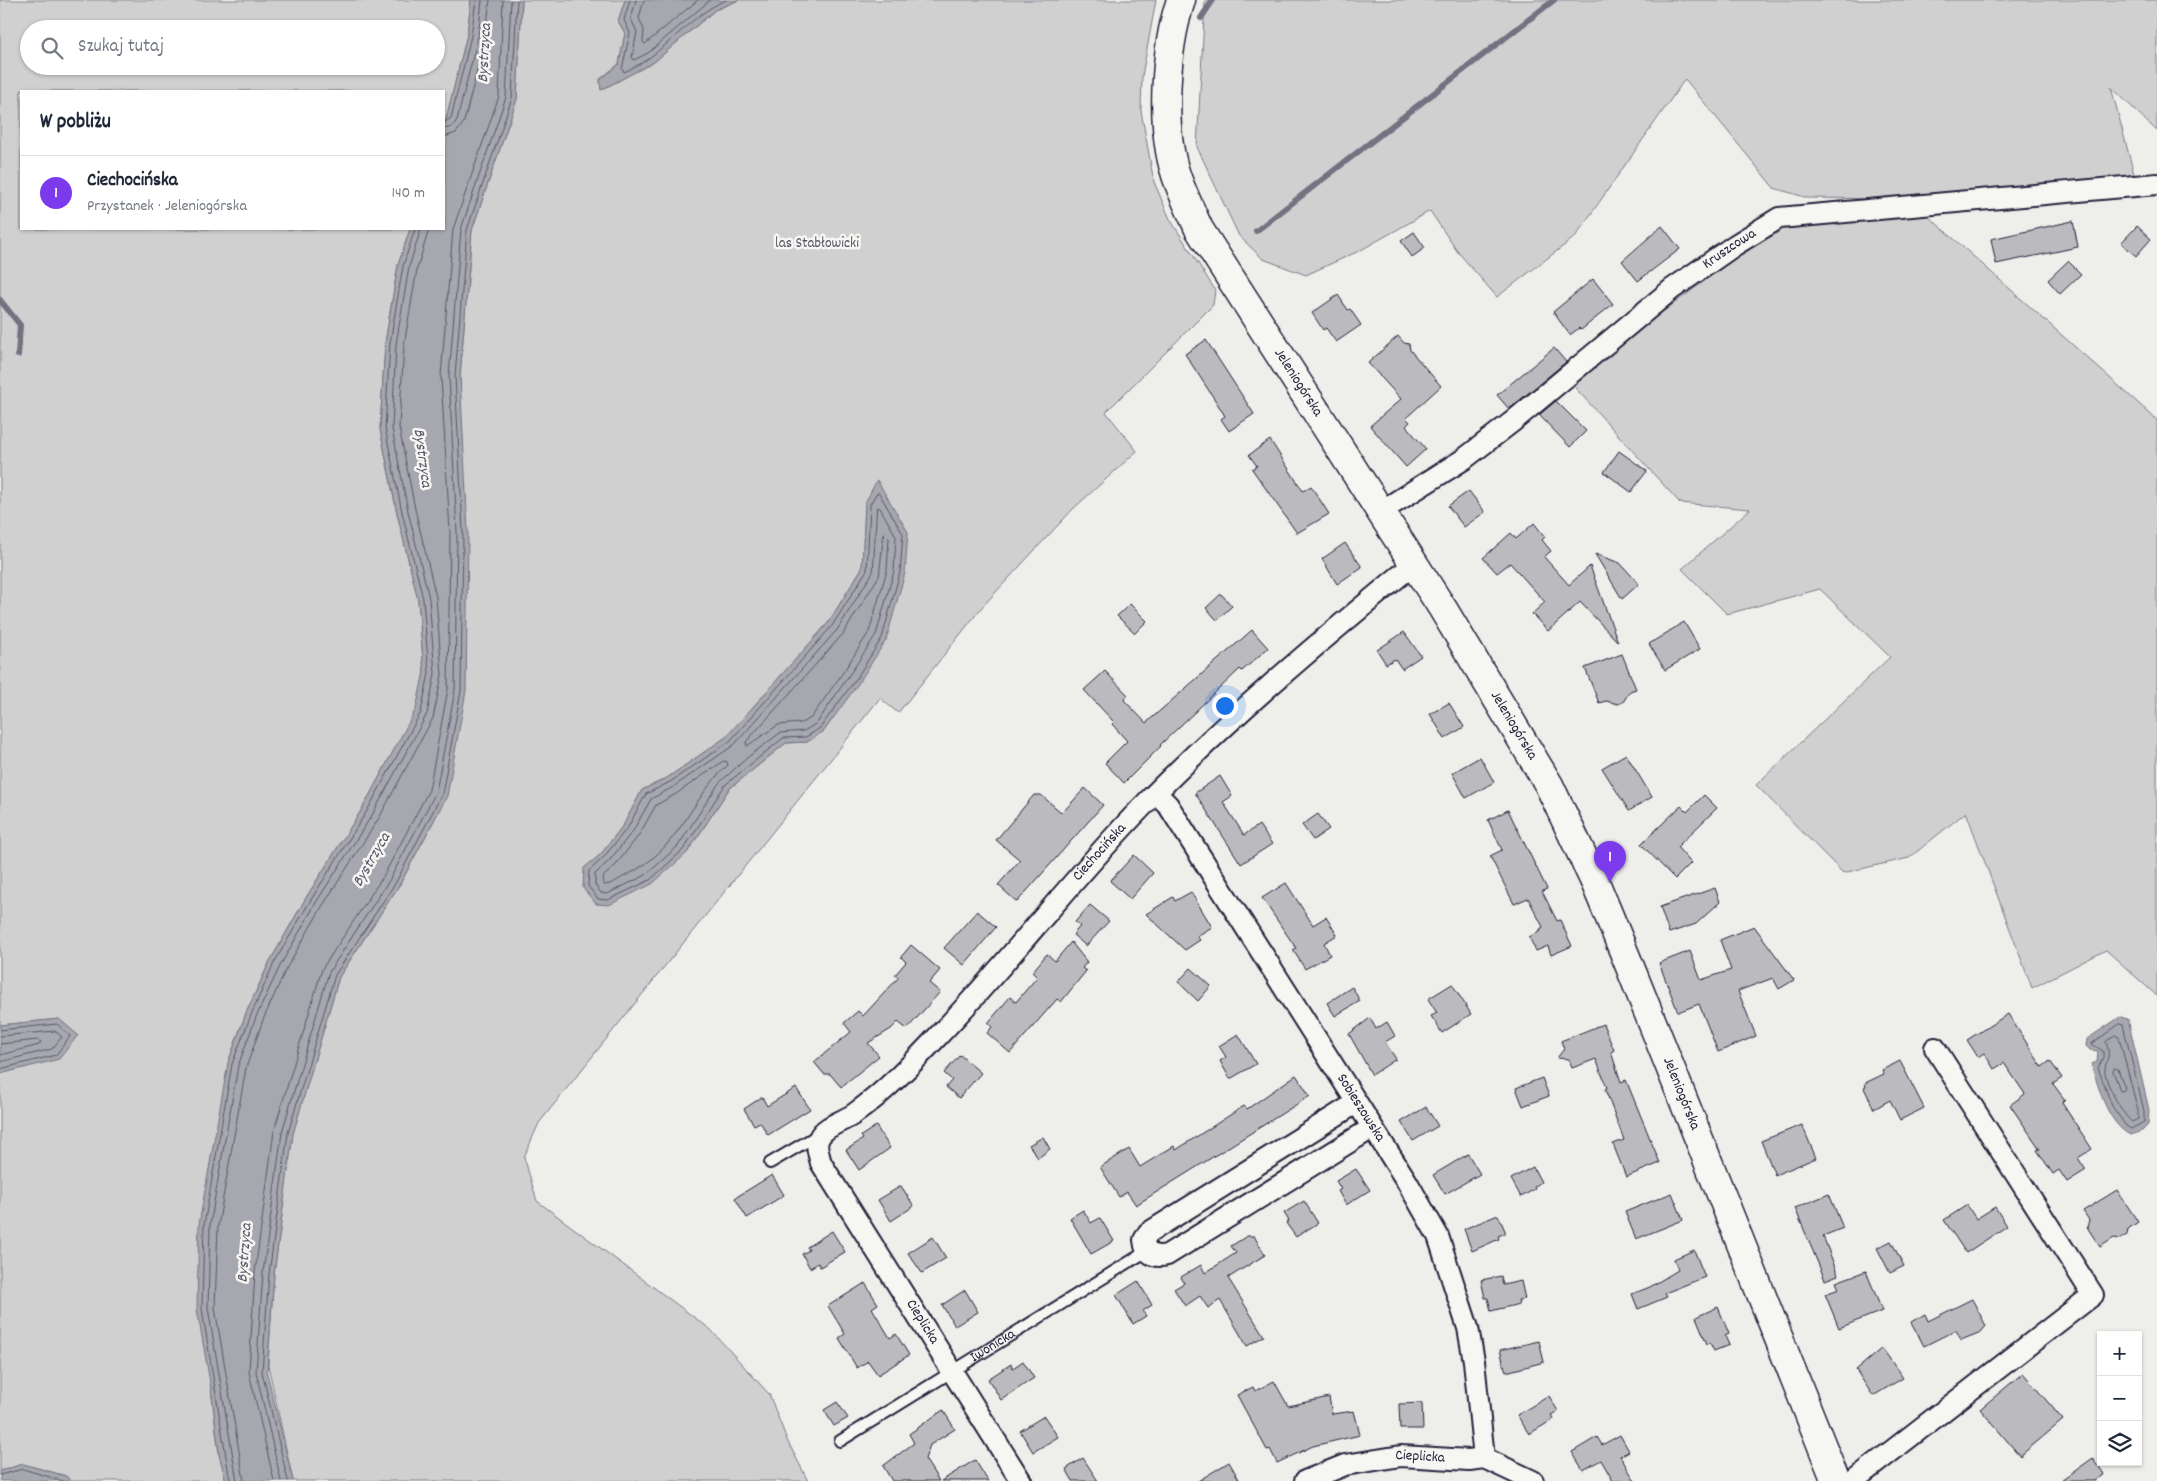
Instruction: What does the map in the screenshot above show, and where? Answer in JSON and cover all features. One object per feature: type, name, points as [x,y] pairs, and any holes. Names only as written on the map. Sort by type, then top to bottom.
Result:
[{"type":"street","name":"Jeleniogórska","points":[[1181,0],[1172,34],[1166,82],[1168,130],[1176,174],[1199,228],[1414,564],[1549,785],[1595,882],[1836,1481]]},
{"type":"street","name":"Kruszcowa","points":[[1380,512],[1464,459],[1512,422],[1672,289],[1734,245],[1779,218],[2157,184]]},
{"type":"street","name":"Ciechocińska","points":[[818,1138],[824,1132],[854,1114],[902,1073],[928,1047],[1156,793],[1276,682],[1414,564]]},
{"type":"street","name":"Sobieszowska","points":[[1156,793],[1168,805],[1438,1236],[1455,1282],[1468,1328],[1474,1361],[1484,1458]]},
{"type":"street","points":[[1853,1481],[2093,1295],[1935,1048]]},
{"type":"street","points":[[1356,1103],[1148,1232],[1144,1240],[1147,1251],[1151,1255],[1158,1257],[1167,1255],[1372,1128]]},
{"type":"street","name":"Cieplicka","points":[[818,1138],[817,1148],[821,1163],[1022,1481]]},
{"type":"street","name":"Cieplicka","points":[[1305,1481],[1344,1465],[1401,1456],[1469,1460],[1484,1458],[1533,1481]]},
{"type":"lane","points":[[770,1163],[811,1138],[818,1138]]},
{"type":"lane","name":"Iwonicka","points":[[840,1441],[1147,1251]]},
{"type":"green space","points":[[0,0],[471,0],[467,35],[445,123],[445,90],[20,90],[20,230],[410,230],[398,265],[385,343],[380,429],[397,513],[418,600],[424,672],[417,709],[362,809],[307,896],[270,961],[246,1013],[228,1063],[211,1388],[219,1454],[226,1481],[70,1481],[66,1476],[23,1464],[0,1471],[0,1074],[11,1071],[59,1019],[0,1025]]},
{"type":"green space","name":"las Stabłowicki","points":[[522,0],[625,0],[618,21],[625,33],[619,64],[600,79],[601,90],[654,62],[715,10],[739,0],[1156,0],[1142,76],[1141,111],[1154,182],[1170,219],[1215,290],[1213,305],[1106,412],[1137,451],[1073,509],[982,607],[898,713],[880,698],[539,1123],[524,1157],[537,1201],[710,1329],[769,1394],[787,1440],[808,1481],[293,1481],[268,1365],[274,1274],[293,1133],[339,977],[400,884],[447,796],[460,376],[472,230],[517,99]],"holes":[[[865,503],[886,640],[824,731],[807,742],[786,743],[729,789],[687,853],[584,869],[601,854],[624,824],[642,790],[667,778],[726,737],[828,623],[862,568]]]},
{"type":"green space","points":[[1205,0],[2157,0],[2157,131],[2111,87],[2134,174],[2091,183],[1897,199],[1808,198],[1774,188],[1685,79],[1575,237],[1497,297],[1457,251],[1430,211],[1361,250],[1306,275],[1263,259],[1239,236],[1197,147]]},
{"type":"green space","points":[[1927,215],[2157,420],[2157,996],[2106,950],[2032,988],[1966,812],[1909,858],[1843,873],[1756,785],[1890,657],[1820,589],[1727,614],[1682,569],[1750,509],[1680,503],[1569,381],[1779,226]]},
{"type":"water","name":"Bystrzyca","points":[[471,0],[522,0],[517,99],[472,230],[460,376],[468,532],[466,691],[447,796],[400,884],[339,977],[293,1134],[274,1274],[267,1372],[293,1481],[226,1481],[219,1454],[211,1388],[197,1309],[199,1224],[228,1063],[246,1013],[270,961],[307,896],[362,809],[416,709],[424,672],[418,600],[397,513],[380,429],[385,343],[398,265],[410,230],[445,230],[445,123],[467,35]]},
{"type":"water","points":[[625,0],[739,0],[715,10],[654,62],[601,90],[600,80],[619,64],[625,33],[618,21]]},
{"type":"water","points":[[877,480],[908,532],[905,573],[886,640],[860,681],[824,731],[807,742],[786,743],[729,789],[687,853],[652,884],[609,905],[596,904],[583,888],[584,868],[601,854],[624,824],[642,790],[667,778],[726,737],[828,623],[862,568],[865,503]]},
{"type":"water","points":[[2120,1017],[2128,1019],[2149,1110],[2148,1125],[2142,1131],[2130,1135],[2115,1122],[2105,1104],[2091,1064],[2097,1062],[2098,1051],[2090,1050],[2086,1046],[2087,1039]]},
{"type":"water","points":[[59,1019],[78,1035],[59,1059],[0,1074],[0,1025]]},
{"type":"water","points":[[23,1464],[66,1476],[70,1481],[0,1481],[0,1471]]},
{"type":"building","points":[[2073,221],[2078,247],[1996,264],[1991,239]]},
{"type":"building","points":[[1662,226],[1680,249],[1638,281],[1622,261]]},
{"type":"building","points":[[2137,226],[2151,239],[2136,256],[2121,243]]},
{"type":"building","points":[[1414,232],[1425,248],[1412,257],[1401,241]]},
{"type":"building","points":[[2068,261],[2081,274],[2060,294],[2048,280]]},
{"type":"building","points":[[1593,279],[1613,304],[1581,330],[1579,328],[1570,335],[1553,312]]},
{"type":"building","points":[[1338,295],[1361,325],[1336,342],[1326,328],[1323,330],[1312,313]]},
{"type":"building","points":[[1398,336],[1404,343],[1409,344],[1410,350],[1441,386],[1406,418],[1410,422],[1406,426],[1426,449],[1406,467],[1370,426],[1401,399],[1368,363]]},
{"type":"building","points":[[1206,340],[1254,414],[1229,431],[1221,419],[1225,416],[1185,354]]},
{"type":"building","points":[[1554,348],[1566,362],[1509,409],[1497,395]]},
{"type":"building","points":[[1556,401],[1586,431],[1570,447],[1539,415]]},
{"type":"building","points":[[1270,440],[1303,491],[1311,486],[1329,514],[1297,533],[1252,469],[1257,466],[1249,455]]},
{"type":"building","points":[[1619,451],[1647,471],[1631,492],[1604,472]]},
{"type":"building","points":[[1469,491],[1485,512],[1464,527],[1448,506]]},
{"type":"building","points":[[1534,523],[1545,537],[1542,540],[1551,551],[1544,557],[1569,585],[1590,566],[1618,642],[1580,602],[1548,631],[1532,614],[1545,602],[1510,563],[1497,573],[1483,558],[1511,533],[1516,539]]},
{"type":"building","points":[[1345,543],[1362,567],[1337,584],[1322,559]]},
{"type":"building","points":[[1595,554],[1620,563],[1639,584],[1622,599]]},
{"type":"building","points":[[1221,594],[1232,606],[1217,620],[1206,608]]},
{"type":"building","points":[[1130,604],[1147,621],[1135,633],[1117,616]]},
{"type":"building","points":[[1684,622],[1700,649],[1665,670],[1649,644]]},
{"type":"building","points":[[1252,630],[1268,648],[1242,671],[1240,669],[1160,745],[1124,783],[1105,763],[1127,741],[1112,724],[1114,722],[1084,690],[1105,671],[1128,695],[1124,700],[1146,723]]},
{"type":"building","points":[[1404,632],[1421,656],[1402,669],[1395,659],[1386,664],[1377,650]]},
{"type":"building","points":[[1622,654],[1636,689],[1630,691],[1623,702],[1618,704],[1606,701],[1599,703],[1585,668]]},
{"type":"building","points":[[1449,703],[1464,727],[1445,739],[1430,714]]},
{"type":"building","points":[[1626,754],[1652,797],[1629,811],[1602,768]]},
{"type":"building","points":[[1480,757],[1494,782],[1466,798],[1452,773]]},
{"type":"building","points":[[1220,776],[1232,796],[1223,802],[1244,835],[1259,825],[1272,844],[1241,864],[1195,793]]},
{"type":"building","points":[[1085,788],[1103,805],[1017,902],[998,885],[1020,860],[996,840],[1034,795],[1041,795],[1062,813]]},
{"type":"building","points":[[1704,795],[1717,808],[1677,847],[1691,863],[1675,879],[1641,844],[1681,806],[1687,812]]},
{"type":"building","points":[[1508,810],[1547,889],[1542,891],[1557,921],[1560,920],[1572,946],[1551,955],[1548,946],[1536,951],[1529,937],[1541,931],[1540,929],[1543,927],[1528,898],[1514,904],[1490,856],[1502,850],[1488,820]]},
{"type":"building","points":[[1318,814],[1329,829],[1313,840],[1302,825]]},
{"type":"building","points":[[1134,855],[1153,873],[1130,899],[1110,881]]},
{"type":"building","points":[[1286,883],[1313,925],[1326,917],[1337,935],[1324,943],[1330,955],[1305,969],[1293,950],[1296,948],[1262,898]]},
{"type":"building","points":[[1715,888],[1720,902],[1696,924],[1669,933],[1660,907]]},
{"type":"building","points":[[1191,892],[1212,927],[1197,936],[1200,940],[1185,950],[1146,914],[1173,897],[1175,901]]},
{"type":"building","points":[[1090,905],[1109,921],[1086,946],[1073,935],[1080,926],[1075,922]]},
{"type":"building","points":[[977,911],[996,927],[964,965],[944,948]]},
{"type":"building","points":[[1754,926],[1794,980],[1779,989],[1773,978],[1738,991],[1756,1036],[1718,1052],[1699,1004],[1678,1012],[1659,963],[1690,951],[1701,980],[1731,970],[1720,940]]},
{"type":"building","points":[[1071,942],[1087,962],[1082,968],[1086,971],[1061,1002],[1057,999],[1010,1053],[987,1033],[992,1027],[988,1023],[1010,997],[1016,1002],[1037,977],[1032,972],[1047,954],[1055,961]]},
{"type":"building","points":[[911,945],[940,970],[929,983],[940,992],[907,1029],[898,1022],[891,1029],[868,1043],[879,1056],[841,1087],[830,1074],[824,1074],[814,1062],[851,1032],[844,1023],[858,1011],[863,1016],[899,977],[895,975],[906,962],[901,957]]},
{"type":"building","points":[[1191,968],[1211,986],[1198,1001],[1178,982]]},
{"type":"building","points":[[1452,984],[1471,1014],[1442,1033],[1431,1016],[1437,1013],[1428,999]]},
{"type":"building","points":[[1352,987],[1360,1001],[1335,1016],[1327,1003]]},
{"type":"building","points":[[2008,1014],[2042,1067],[2050,1061],[2062,1078],[2053,1084],[2065,1100],[2062,1103],[2092,1149],[2078,1158],[2086,1170],[2067,1182],[2059,1170],[2053,1174],[2037,1150],[2040,1149],[2010,1105],[2025,1094],[2004,1063],[1994,1069],[1984,1053],[1978,1057],[1967,1040]]},
{"type":"building","points":[[1370,1018],[1376,1029],[1387,1022],[1395,1036],[1385,1042],[1396,1059],[1372,1075],[1349,1034]]},
{"type":"building","points":[[1603,1024],[1614,1050],[1611,1052],[1621,1082],[1626,1080],[1660,1163],[1626,1177],[1613,1144],[1624,1140],[1596,1059],[1572,1068],[1569,1059],[1557,1058],[1564,1049],[1561,1041]]},
{"type":"building","points":[[1238,1034],[1256,1064],[1230,1079],[1220,1061],[1226,1057],[1219,1046]]},
{"type":"building","points":[[960,1055],[981,1073],[959,1098],[946,1087],[952,1080],[944,1073]]},
{"type":"building","points":[[1900,1061],[1924,1108],[1900,1120],[1890,1100],[1874,1109],[1864,1088],[1866,1087],[1865,1083],[1884,1074],[1882,1070]]},
{"type":"building","points":[[1296,1075],[1310,1096],[1136,1205],[1127,1192],[1119,1197],[1100,1167],[1129,1149],[1140,1167],[1174,1146],[1176,1150],[1244,1106],[1247,1109]]},
{"type":"building","points":[[1542,1078],[1549,1096],[1523,1106],[1516,1088]]},
{"type":"building","points":[[796,1088],[810,1109],[768,1135],[760,1122],[754,1125],[744,1109],[762,1097],[767,1106]]},
{"type":"building","points":[[1426,1107],[1438,1126],[1413,1141],[1401,1122]]},
{"type":"building","points":[[1802,1125],[1816,1158],[1775,1175],[1761,1141]]},
{"type":"building","points":[[876,1126],[890,1148],[859,1170],[846,1150],[863,1139],[861,1136]]},
{"type":"building","points":[[1043,1137],[1050,1149],[1038,1158],[1029,1145]]},
{"type":"building","points":[[1468,1154],[1480,1174],[1445,1194],[1433,1175]]},
{"type":"building","points":[[1533,1167],[1541,1182],[1534,1187],[1535,1189],[1521,1197],[1511,1179]]},
{"type":"building","points":[[1356,1169],[1370,1190],[1346,1205],[1338,1191],[1341,1189],[1336,1181]]},
{"type":"building","points":[[772,1175],[784,1195],[747,1218],[735,1198]]},
{"type":"building","points":[[901,1186],[914,1206],[891,1221],[878,1200]]},
{"type":"building","points":[[2117,1190],[2138,1222],[2128,1229],[2127,1235],[2120,1239],[2114,1238],[2100,1247],[2087,1227],[2089,1220],[2083,1211]]},
{"type":"building","points":[[1672,1193],[1683,1220],[1636,1239],[1625,1212]]},
{"type":"building","points":[[1829,1194],[1843,1228],[1823,1236],[1838,1275],[1825,1280],[1795,1208]]},
{"type":"building","points":[[1304,1201],[1318,1223],[1296,1237],[1286,1223],[1289,1221],[1284,1213]]},
{"type":"building","points":[[1967,1205],[1976,1219],[1995,1207],[2007,1226],[1966,1253],[1944,1220]]},
{"type":"building","points":[[1083,1210],[1091,1223],[1100,1218],[1114,1241],[1091,1254],[1070,1218]]},
{"type":"building","points":[[1498,1215],[1506,1233],[1498,1236],[1499,1239],[1472,1251],[1464,1229]]},
{"type":"building","points":[[832,1231],[845,1252],[820,1267],[818,1263],[810,1268],[802,1254],[809,1250],[807,1247]]},
{"type":"building","points":[[1247,1236],[1254,1236],[1265,1255],[1228,1278],[1264,1336],[1247,1346],[1220,1300],[1208,1308],[1200,1296],[1185,1306],[1174,1289],[1184,1283],[1181,1277],[1201,1265],[1205,1273],[1236,1253],[1231,1246]]},
{"type":"building","points":[[933,1237],[946,1258],[922,1273],[908,1253]]},
{"type":"building","points":[[1891,1241],[1904,1266],[1890,1273],[1877,1248]]},
{"type":"building","points":[[1694,1250],[1705,1277],[1665,1293],[1667,1297],[1638,1309],[1632,1294],[1650,1287],[1678,1270],[1674,1259]]},
{"type":"building","points":[[1866,1271],[1882,1311],[1839,1328],[1825,1294],[1839,1289],[1836,1282]]},
{"type":"building","points":[[1501,1276],[1503,1285],[1521,1281],[1525,1299],[1518,1300],[1519,1304],[1491,1311],[1488,1298],[1485,1298],[1481,1280]]},
{"type":"building","points":[[1138,1281],[1152,1305],[1143,1311],[1146,1316],[1133,1324],[1116,1295]]},
{"type":"building","points":[[865,1283],[878,1304],[872,1308],[890,1338],[896,1334],[909,1355],[878,1375],[868,1361],[857,1368],[839,1338],[845,1334],[828,1306]]},
{"type":"building","points":[[965,1290],[978,1312],[955,1326],[942,1305]]},
{"type":"building","points":[[1972,1299],[1986,1326],[1981,1332],[1961,1340],[1956,1330],[1924,1346],[1911,1322],[1925,1314],[1928,1321]]},
{"type":"building","points":[[1718,1307],[1729,1334],[1725,1336],[1729,1345],[1714,1351],[1710,1343],[1707,1344],[1696,1317]]},
{"type":"building","points":[[1539,1341],[1544,1362],[1506,1372],[1500,1350]]},
{"type":"building","points":[[1882,1348],[1903,1378],[1873,1396],[1856,1370]]},
{"type":"building","points":[[1023,1361],[1034,1378],[1001,1400],[988,1379],[1011,1364],[1013,1368]]},
{"type":"building","points":[[2023,1373],[2063,1420],[2020,1456],[1980,1409]]},
{"type":"building","points":[[1274,1381],[1288,1406],[1329,1397],[1332,1414],[1354,1411],[1360,1435],[1313,1446],[1277,1463],[1270,1449],[1267,1450],[1237,1395],[1253,1387],[1255,1391]]},
{"type":"building","points":[[1549,1396],[1558,1411],[1551,1415],[1554,1419],[1529,1434],[1517,1415]]},
{"type":"building","points":[[837,1402],[848,1418],[834,1426],[824,1410]]},
{"type":"building","points":[[1422,1403],[1423,1429],[1400,1429],[1399,1404]]},
{"type":"building","points":[[943,1410],[955,1429],[930,1445],[925,1459],[939,1481],[892,1481],[883,1466],[914,1443],[909,1434]]},
{"type":"building","points":[[1044,1416],[1058,1437],[1033,1452],[1020,1431]]},
{"type":"building","points":[[1620,1435],[1629,1451],[1620,1456],[1635,1481],[1613,1481],[1601,1460],[1583,1470],[1572,1452],[1597,1437],[1602,1445]]},
{"type":"building","points":[[1083,1458],[1098,1481],[1073,1481],[1066,1469]]},
{"type":"building","points":[[2093,1458],[2104,1474],[2095,1481],[2061,1481]]},
{"type":"building","points":[[975,1460],[988,1481],[941,1481]]},
{"type":"building","points":[[1229,1462],[1240,1481],[1198,1481]]},
{"type":"waterway","points":[[1201,18],[1213,0]]},
{"type":"waterway","points":[[1256,231],[1554,0]]},
{"type":"waterway","points":[[0,300],[20,325],[18,355]]},
{"type":"place","name":"Ciechocińska","points":[[1610,882]]}]
